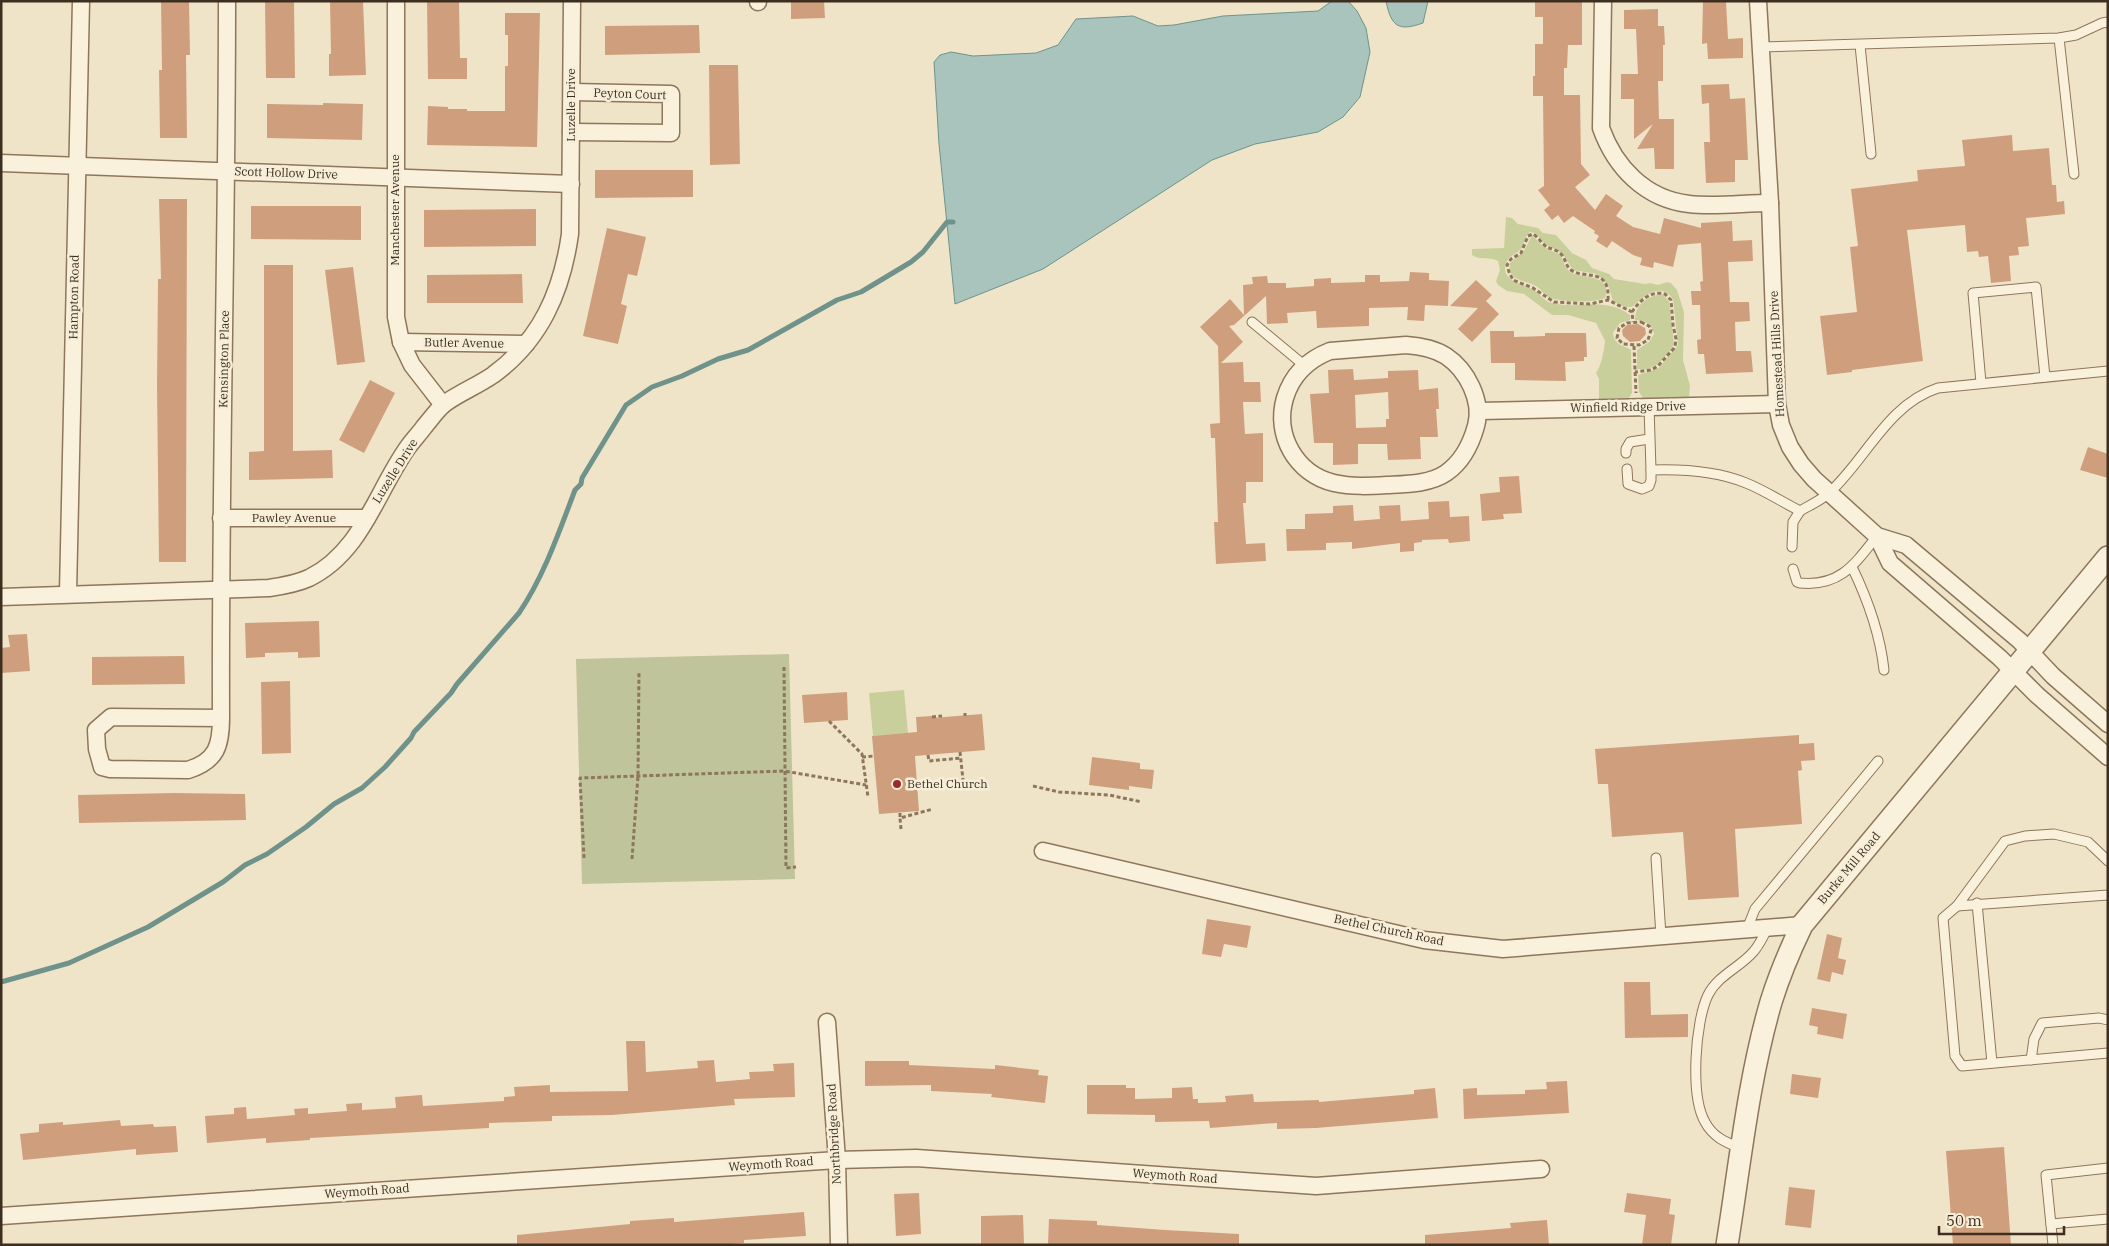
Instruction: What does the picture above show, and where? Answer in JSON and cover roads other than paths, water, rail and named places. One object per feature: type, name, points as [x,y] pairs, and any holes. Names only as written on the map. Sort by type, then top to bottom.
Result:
[{"type":"street","name":"Hampton Road","points":[[68,593],[81,1]]},
{"type":"street","name":"Kensington Place","points":[[221,718],[111,717],[96,730],[97,749],[102,767],[110,769],[188,770],[199,766],[210,758],[217,749],[220,738],[221,718],[220,589],[227,170],[227,1]]},
{"type":"street","name":"Manchester Avenue","points":[[396,1],[394,177],[396,317],[401,342],[412,365],[443,405]]},
{"type":"street","name":"Luzelle Drive","points":[[1,597],[68,593],[269,588],[292,584],[309,578],[331,564],[348,548],[407,448],[443,405],[493,375],[526,344],[549,310],[559,286],[566,263],[570,234],[572,1]]},
{"type":"street","points":[[1603,1],[1602,128],[1608,146],[1633,180],[1668,200],[1689,204],[1770,203]]},
{"type":"street","name":"Homestead Hills Drive","points":[[1758,1],[1770,203],[1777,404],[1781,425],[1790,447],[1801,464],[1877,536],[1906,545],[2020,641],[2053,676],[2108,724]]},
{"type":"street","name":"Peyton Court","points":[[571,132],[671,133],[671,94],[572,92]]},
{"type":"street","name":"Scott Hollow Drive","points":[[1,163],[571,184]]},
{"type":"street","name":"Butler Avenue","points":[[401,342],[526,344]]},
{"type":"street","points":[[1419,346],[1446,356],[1458,366],[1473,392],[1479,411],[1477,423],[1467,450],[1458,462],[1440,476],[1426,481],[1397,485],[1359,486],[1334,483],[1317,477],[1298,463],[1285,438],[1281,423],[1282,408],[1289,386],[1297,373],[1305,366],[1319,355],[1330,351],[1375,347],[1419,346]]},
{"type":"street","name":"Winfield Ridge Drive","points":[[1479,411],[1777,404]]},
{"type":"street","name":"Pawley Avenue","points":[[221,518],[367,518]]},
{"type":"street","points":[[1877,536],[1890,562],[2108,758]]},
{"type":"street","name":"Burke Mill Road","points":[[1727,1245],[1756,1065],[1771,1003],[1782,969],[1802,925],[2108,557]]},
{"type":"street","name":"Bethel Church Road","points":[[1043,850],[1424,940],[1503,949],[1802,925]]},
{"type":"street","name":"Northbridge Road","points":[[827,1022],[837,1160],[839,1245]]},
{"type":"street","name":"Weymoth Road","points":[[1,1216],[837,1160],[916,1158],[1316,1186],[1541,1169]]},
{"type":"lane","points":[[1760,47],[2060,38],[2076,35],[2108,22]]},
{"type":"lane","points":[[2060,38],[2074,174]]},
{"type":"lane","points":[[1860,45],[1871,154]]},
{"type":"lane","points":[[1981,383],[1973,293],[1982,292],[2036,287],[2045,377]]},
{"type":"lane","points":[[1252,322],[1305,366]]},
{"type":"lane","points":[[1792,547],[1793,522],[1800,511],[1830,492],[1904,406],[1923,392],[1938,388],[1981,383],[2108,371]]},
{"type":"lane","points":[[1627,469],[1628,484],[1642,489],[1649,486],[1651,480],[1650,439],[1643,406]]},
{"type":"lane","points":[[1626,454],[1626,449],[1630,442],[1650,439]]},
{"type":"lane","points":[[1651,470],[1675,470],[1714,474],[1746,483],[1800,511]]},
{"type":"lane","points":[[1793,568],[1798,582],[1805,584],[1829,581],[1852,566],[1877,536]]},
{"type":"lane","points":[[1852,566],[1877,628],[1884,670]]},
{"type":"lane","points":[[1747,929],[1755,909],[1878,761]]},
{"type":"lane","points":[[2108,861],[2088,842],[2054,834],[2025,836],[2005,841],[1957,906],[1943,918],[1954,1056],[1962,1066],[2108,1053]]},
{"type":"lane","points":[[1656,858],[1660,936]]},
{"type":"lane","points":[[1957,906],[1977,903],[2108,895]]},
{"type":"lane","points":[[1977,903],[1992,1064]]},
{"type":"lane","points":[[1742,1149],[1718,1139],[1705,1123],[1698,1107],[1695,1090],[1697,1046],[1708,995],[1718,982],[1754,951],[1768,927]]},
{"type":"lane","points":[[2031,1060],[2034,1039],[2042,1023],[2099,1018],[2108,1020]]},
{"type":"lane","points":[[2053,1245],[2046,1175],[2108,1168]]},
{"type":"lane","points":[[2051,1224],[2108,1219]]},
{"type":"water","points":[[1332,1],[1348,1],[1357,11],[1366,28],[1370,52],[1360,97],[1343,117],[1318,132],[1255,144],[1212,160],[1043,269],[955,304],[939,144],[934,62],[940,55],[951,52],[973,56],[1036,53],[1058,45],[1076,19],[1133,16],[1158,26],[1174,25],[1223,16],[1318,11]]},
{"type":"water","points":[[1386,1],[1428,1],[1423,23],[1407,27],[1397,25],[1390,16]]},
{"type":"waterway","points":[[1,982],[69,963],[148,927],[223,882],[245,865],[267,854],[306,827],[334,804],[362,788],[385,767],[519,613],[543,569],[575,490],[581,484],[582,478],[626,405],[652,387],[682,376],[718,359],[748,350],[837,300],[861,292],[911,262],[923,252],[947,222],[953,222]]},
{"type":"place","name":"Bethel Church","points":[[897,784]]}]
